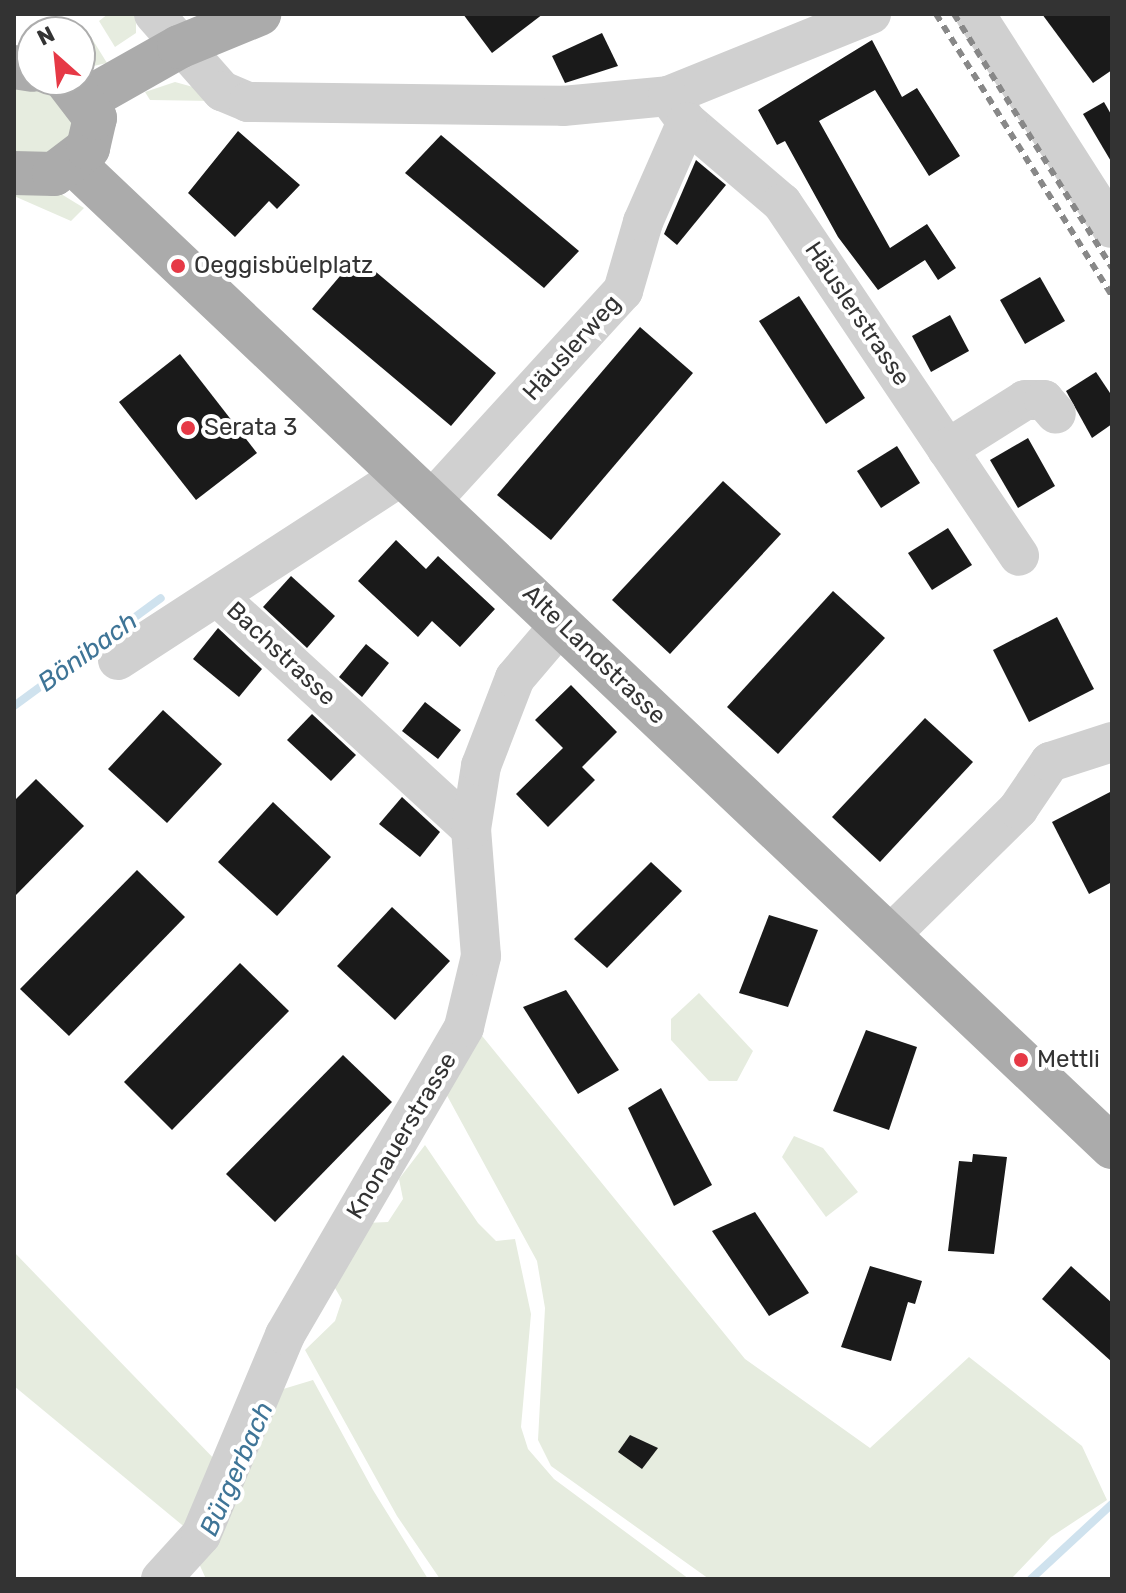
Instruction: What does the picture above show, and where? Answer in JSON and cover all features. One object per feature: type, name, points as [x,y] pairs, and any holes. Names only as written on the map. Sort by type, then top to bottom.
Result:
[{"type":"main road","points":[[96,77],[166,30],[259,14]]},
{"type":"main road","points":[[14,173],[47,176],[74,164],[94,136],[79,96]]},
{"type":"main road","name":"Alte Landstrasse","points":[[74,164],[1112,1147]]},
{"type":"street","points":[[166,30],[222,91],[248,102],[677,109],[871,14]]},
{"type":"street","points":[[975,14],[1112,228]]},
{"type":"street","name":"Häuslerstrasse","points":[[677,109],[782,203],[1019,556]]},
{"type":"street","name":"Häuslerweg","points":[[417,488],[623,291],[677,109]]},
{"type":"street","points":[[947,449],[1025,400],[1044,400],[1056,414]]},
{"type":"street","name":"Bachstrasse","points":[[417,488],[218,597],[471,829]]},
{"type":"street","points":[[118,660],[218,597]]},
{"type":"street","name":"Knonauerstrasse","points":[[161,1579],[201,1535],[285,1335],[464,1027],[481,956],[471,829],[495,720],[515,678],[561,624]]},
{"type":"street","points":[[890,935],[1009,820],[1050,762],[1112,742]]},
{"type":"shaded area","points":[[108,14],[136,14],[136,33],[115,47],[99,21]]},
{"type":"shaded area","points":[[96,45],[107,63],[96,65]]},
{"type":"shaded area","points":[[175,82],[193,87],[214,101],[150,100],[145,92]]},
{"type":"shaded area","points":[[14,83],[16,96],[58,96],[78,130],[56,156],[14,154]]},
{"type":"shaded area","points":[[14,184],[53,189],[84,208],[71,221],[14,196]]},
{"type":"shaded area","points":[[699,993],[753,1051],[737,1081],[709,1081],[671,1040],[671,1019]]},
{"type":"shaded area","points":[[474,1026],[745,1359],[870,1448],[969,1357],[1082,1446],[1107,1500],[1051,1537],[1011,1579],[709,1579],[551,1466],[538,1440],[545,1308],[537,1261],[444,1090]]},
{"type":"shaded area","points":[[794,1136],[823,1148],[858,1192],[826,1217],[782,1157]]},
{"type":"shaded area","points":[[425,1145],[478,1223],[496,1241],[515,1239],[531,1314],[521,1427],[528,1449],[554,1479],[689,1579],[440,1579],[397,1516],[305,1350],[335,1321],[342,1300],[332,1283],[366,1223],[388,1222],[403,1199],[399,1179]]},
{"type":"shaded area","points":[[14,1252],[221,1466],[193,1534],[14,1386]]},
{"type":"shaded area","points":[[313,1380],[373,1490],[428,1579],[206,1579],[196,1557],[270,1393]]},
{"type":"building","points":[[463,14],[543,14],[492,53]]},
{"type":"building","points":[[1042,14],[1112,14],[1112,70],[1093,83]]},
{"type":"building","points":[[602,33],[618,66],[565,83],[552,56]]},
{"type":"building","points":[[872,40],[902,97],[917,88],[960,156],[929,176],[875,90],[819,121],[890,248],[927,224],[956,268],[938,280],[925,260],[878,290],[838,237],[785,141],[777,145],[758,110]]},
{"type":"building","points":[[1104,102],[1112,116],[1112,163],[1083,114]]},
{"type":"building","points":[[238,131],[300,185],[277,209],[269,201],[235,237],[188,193]]},
{"type":"building","points":[[441,135],[579,251],[544,288],[405,173]]},
{"type":"building","points":[[696,160],[726,185],[677,245],[664,234]]},
{"type":"building","points":[[357,256],[496,373],[451,426],[312,309]]},
{"type":"building","points":[[1040,277],[1065,321],[1025,344],[1000,300]]},
{"type":"building","points":[[799,296],[865,398],[826,424],[759,321]]},
{"type":"building","points":[[950,315],[969,351],[931,372],[912,336]]},
{"type":"building","points":[[640,327],[693,373],[551,540],[497,495]]},
{"type":"building","name":"Serata 3","points":[[180,354],[257,453],[196,500],[119,402]]},
{"type":"building","points":[[1096,372],[1112,396],[1112,424],[1092,438],[1066,391]]},
{"type":"building","points":[[1028,438],[1055,486],[1018,508],[990,460]]},
{"type":"building","points":[[897,446],[920,483],[881,508],[857,471]]},
{"type":"building","points":[[723,481],[781,534],[670,654],[612,600]]},
{"type":"building","points":[[948,528],[972,565],[932,590],[908,553]]},
{"type":"building","points":[[396,540],[426,569],[438,556],[495,609],[460,647],[432,621],[418,637],[358,581]]},
{"type":"building","points":[[291,576],[335,616],[307,648],[263,607]]},
{"type":"building","points":[[833,591],[885,638],[778,754],[727,707]]},
{"type":"building","points":[[1057,617],[1094,689],[1029,722],[993,650]]},
{"type":"building","points":[[218,628],[262,669],[239,697],[193,659]]},
{"type":"building","points":[[366,644],[389,663],[362,697],[339,677]]},
{"type":"building","points":[[571,685],[617,732],[582,767],[595,780],[548,827],[516,794],[563,748],[535,720]]},
{"type":"building","points":[[425,702],[461,730],[438,759],[402,731]]},
{"type":"building","points":[[163,710],[222,764],[167,823],[108,769]]},
{"type":"building","points":[[312,714],[356,755],[331,781],[287,740]]},
{"type":"building","points":[[925,718],[973,762],[880,862],[832,817]]},
{"type":"building","points":[[36,779],[84,826],[14,897],[14,801]]},
{"type":"building","points":[[1112,791],[1112,882],[1089,894],[1052,822]]},
{"type":"building","points":[[402,797],[440,832],[420,857],[379,824]]},
{"type":"building","points":[[273,802],[331,857],[277,916],[218,862]]},
{"type":"building","points":[[651,862],[682,891],[607,968],[574,939]]},
{"type":"building","points":[[137,870],[185,917],[69,1036],[20,989]]},
{"type":"building","points":[[392,907],[450,961],[395,1020],[337,966]]},
{"type":"building","points":[[769,915],[818,930],[788,1007],[739,993]]},
{"type":"building","points":[[240,963],[289,1011],[172,1130],[124,1082]]},
{"type":"building","points":[[566,990],[619,1070],[578,1094],[523,1007]]},
{"type":"building","points":[[866,1030],[917,1047],[889,1130],[833,1111]]},
{"type":"building","points":[[343,1055],[392,1102],[275,1222],[226,1174]]},
{"type":"building","points":[[661,1088],[712,1185],[674,1206],[628,1108]]},
{"type":"building","points":[[973,1154],[1007,1157],[994,1254],[948,1251],[959,1161],[972,1162]]},
{"type":"building","points":[[755,1212],[809,1293],[769,1316],[712,1231]]},
{"type":"building","points":[[870,1266],[922,1281],[915,1304],[908,1302],[891,1361],[841,1347]]},
{"type":"building","points":[[1071,1266],[1112,1303],[1112,1362],[1042,1299]]},
{"type":"building","points":[[630,1435],[658,1448],[642,1469],[618,1452]]},
{"type":"waterway","name":"Bönibach","points":[[14,706],[161,598]]},
{"type":"waterway","points":[[1031,1579],[1112,1504]]},
{"type":"railway","points":[[936,14],[1112,296]]},
{"type":"railway","points":[[954,14],[1112,268]]},
{"type":"place","name":"Oeggisbüelplatz","points":[[178,266]]},
{"type":"place","name":"Serata 3","points":[[188,428]]},
{"type":"place","name":"Mettli","points":[[1021,1060]]},
{"type":"water label","name":"Bürgerbach","points":[[237,1469]]}]
